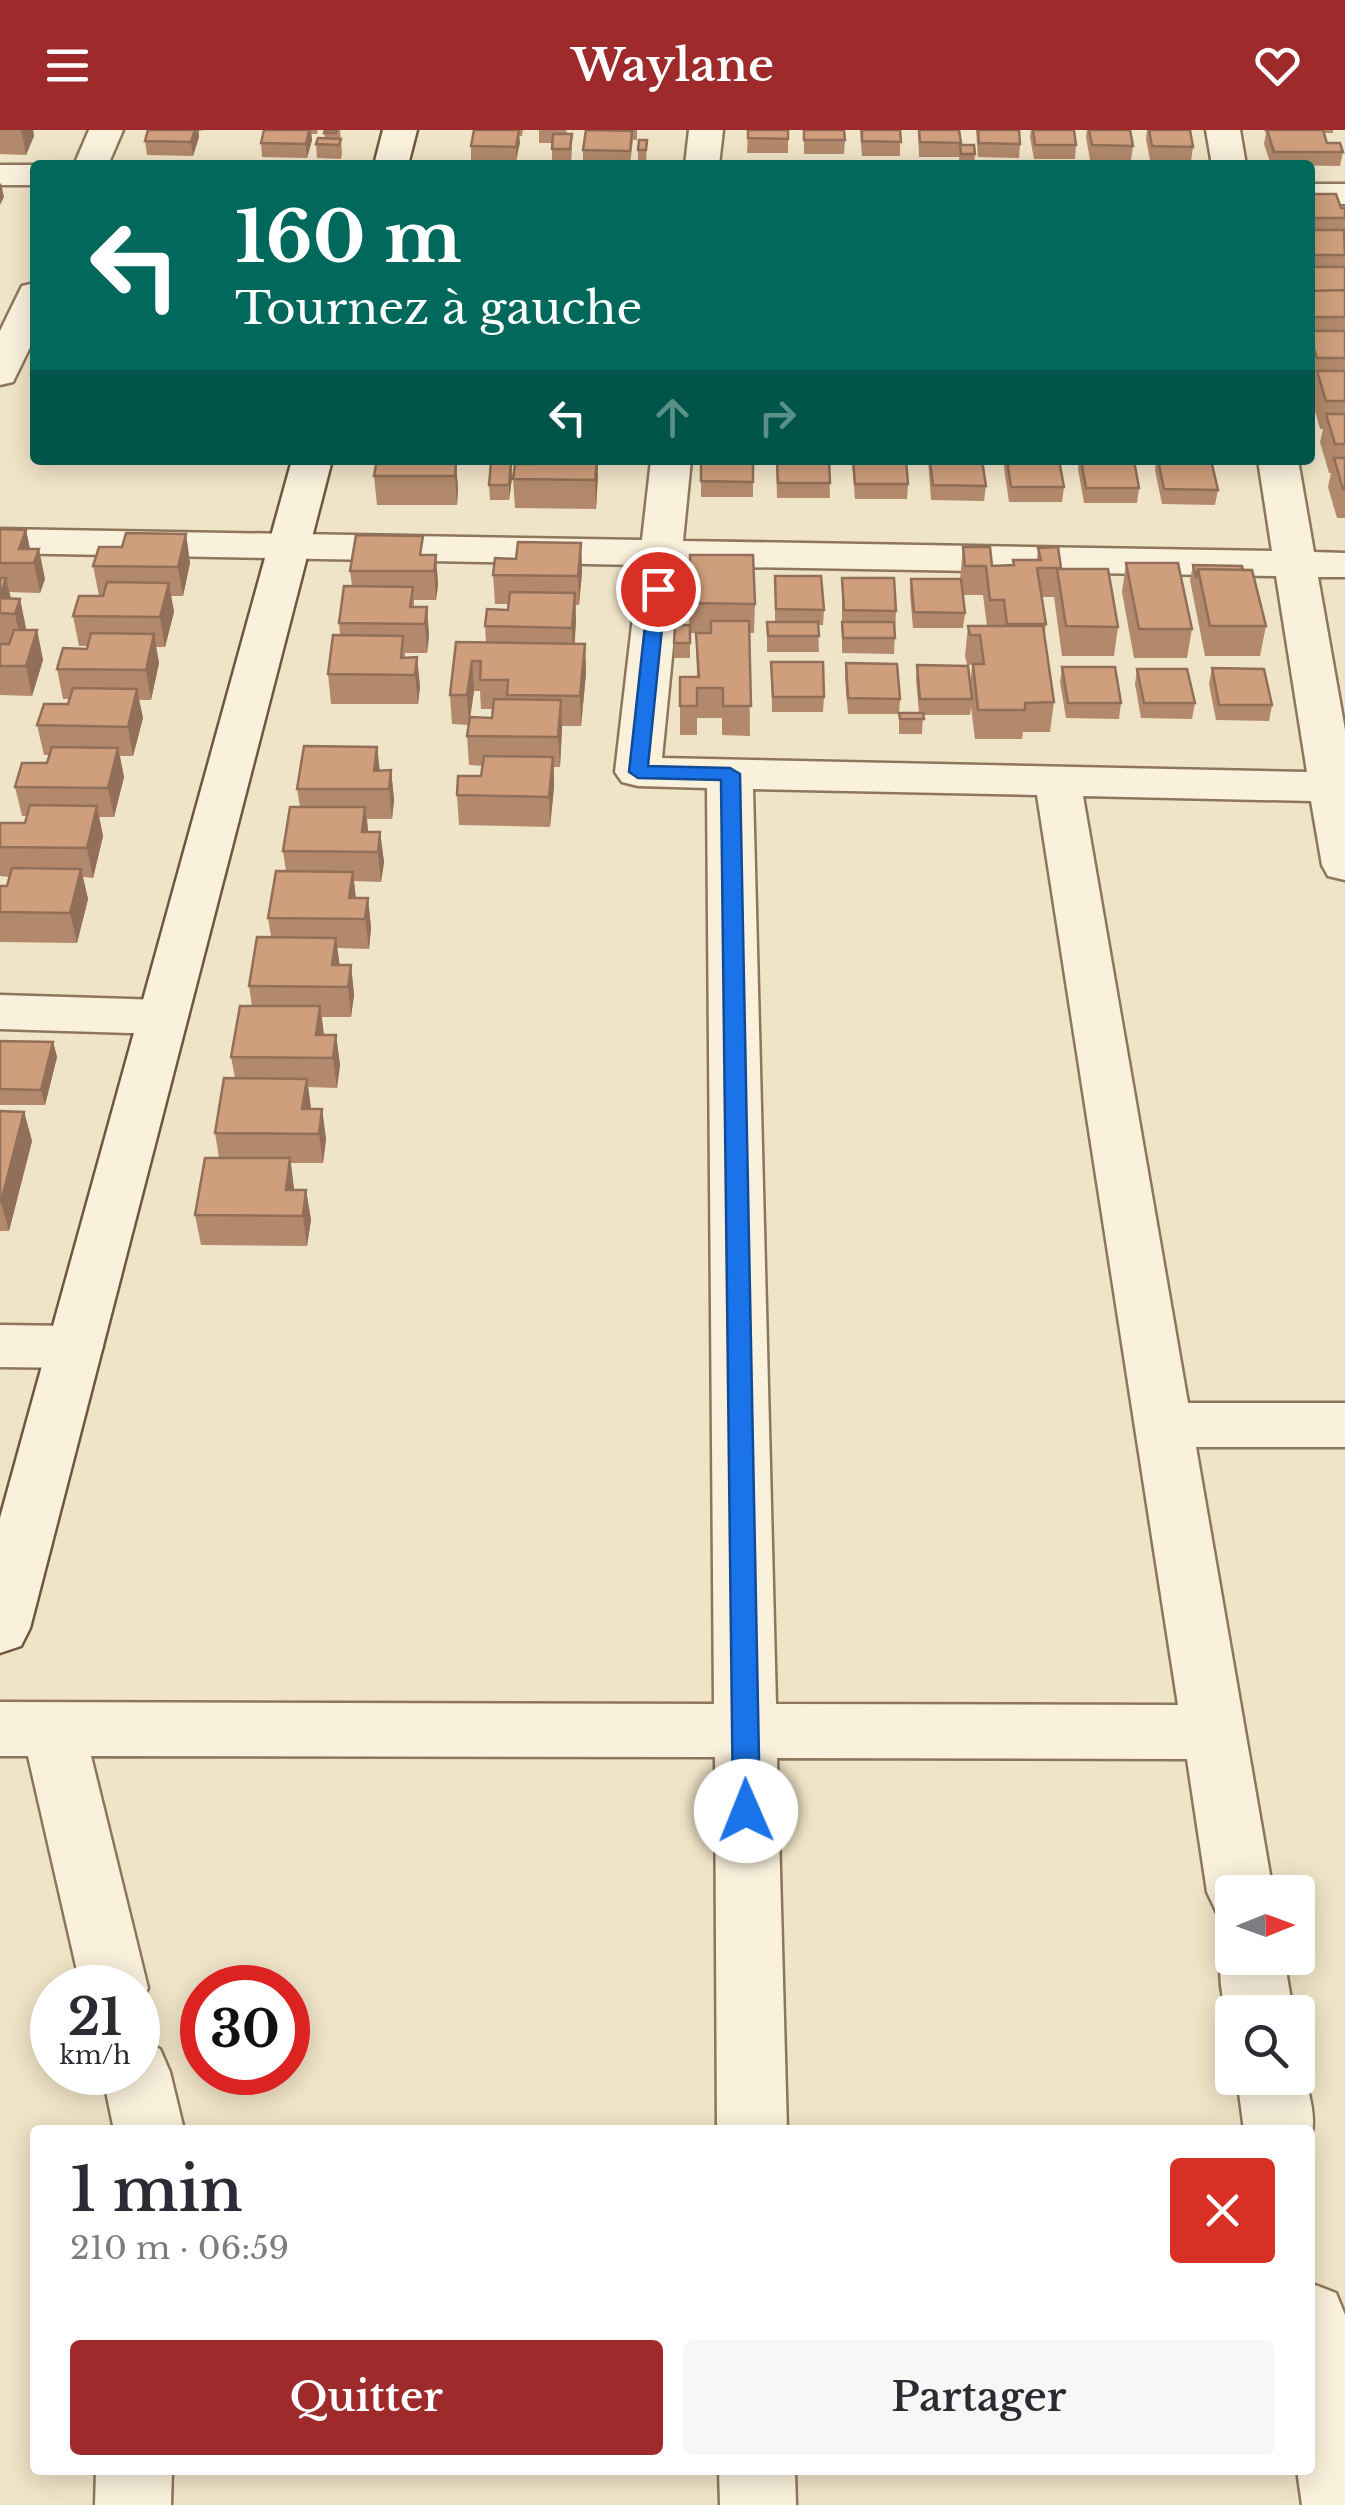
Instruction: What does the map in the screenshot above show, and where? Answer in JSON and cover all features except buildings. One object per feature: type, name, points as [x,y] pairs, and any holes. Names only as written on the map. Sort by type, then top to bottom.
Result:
[{"type":"street","points":[[93,160],[106,130]]},
{"type":"street","points":[[392,160],[400,130]]},
{"type":"street","points":[[703,160],[706,130]]},
{"type":"street","points":[[1224,130],[1228,160]]},
{"type":"street","points":[[0,175],[30,175]]},
{"type":"street","points":[[1315,194],[1345,194]]},
{"type":"street","points":[[0,374],[30,305]]},
{"type":"street","points":[[0,1628],[311,465]]},
{"type":"street","points":[[671,465],[638,772],[1332,787]]},
{"type":"street","points":[[1279,465],[1345,865]]},
{"type":"street","points":[[0,541],[1345,565]]},
{"type":"street","points":[[730,774],[752,2125]]},
{"type":"street","points":[[1058,781],[1237,1875]]},
{"type":"street","points":[[0,1012],[163,1017]]},
{"type":"street","points":[[0,1346],[75,1347]]},
{"type":"street","points":[[1163,1425],[1345,1426]]},
{"type":"street","points":[[107,1965],[26,1729],[1214,1732]]},
{"type":"street","points":[[141,2095],[148,2125]]},
{"type":"street","points":[[1273,2095],[1278,2125]]},
{"type":"street","points":[[1315,2351],[1340,2505]]},
{"type":"street","points":[[133,2505],[134,2475]]},
{"type":"street","points":[[757,2475],[758,2505]]},
{"type":"route","points":[[658,589],[638,772],[730,774],[746,1811]]}]
